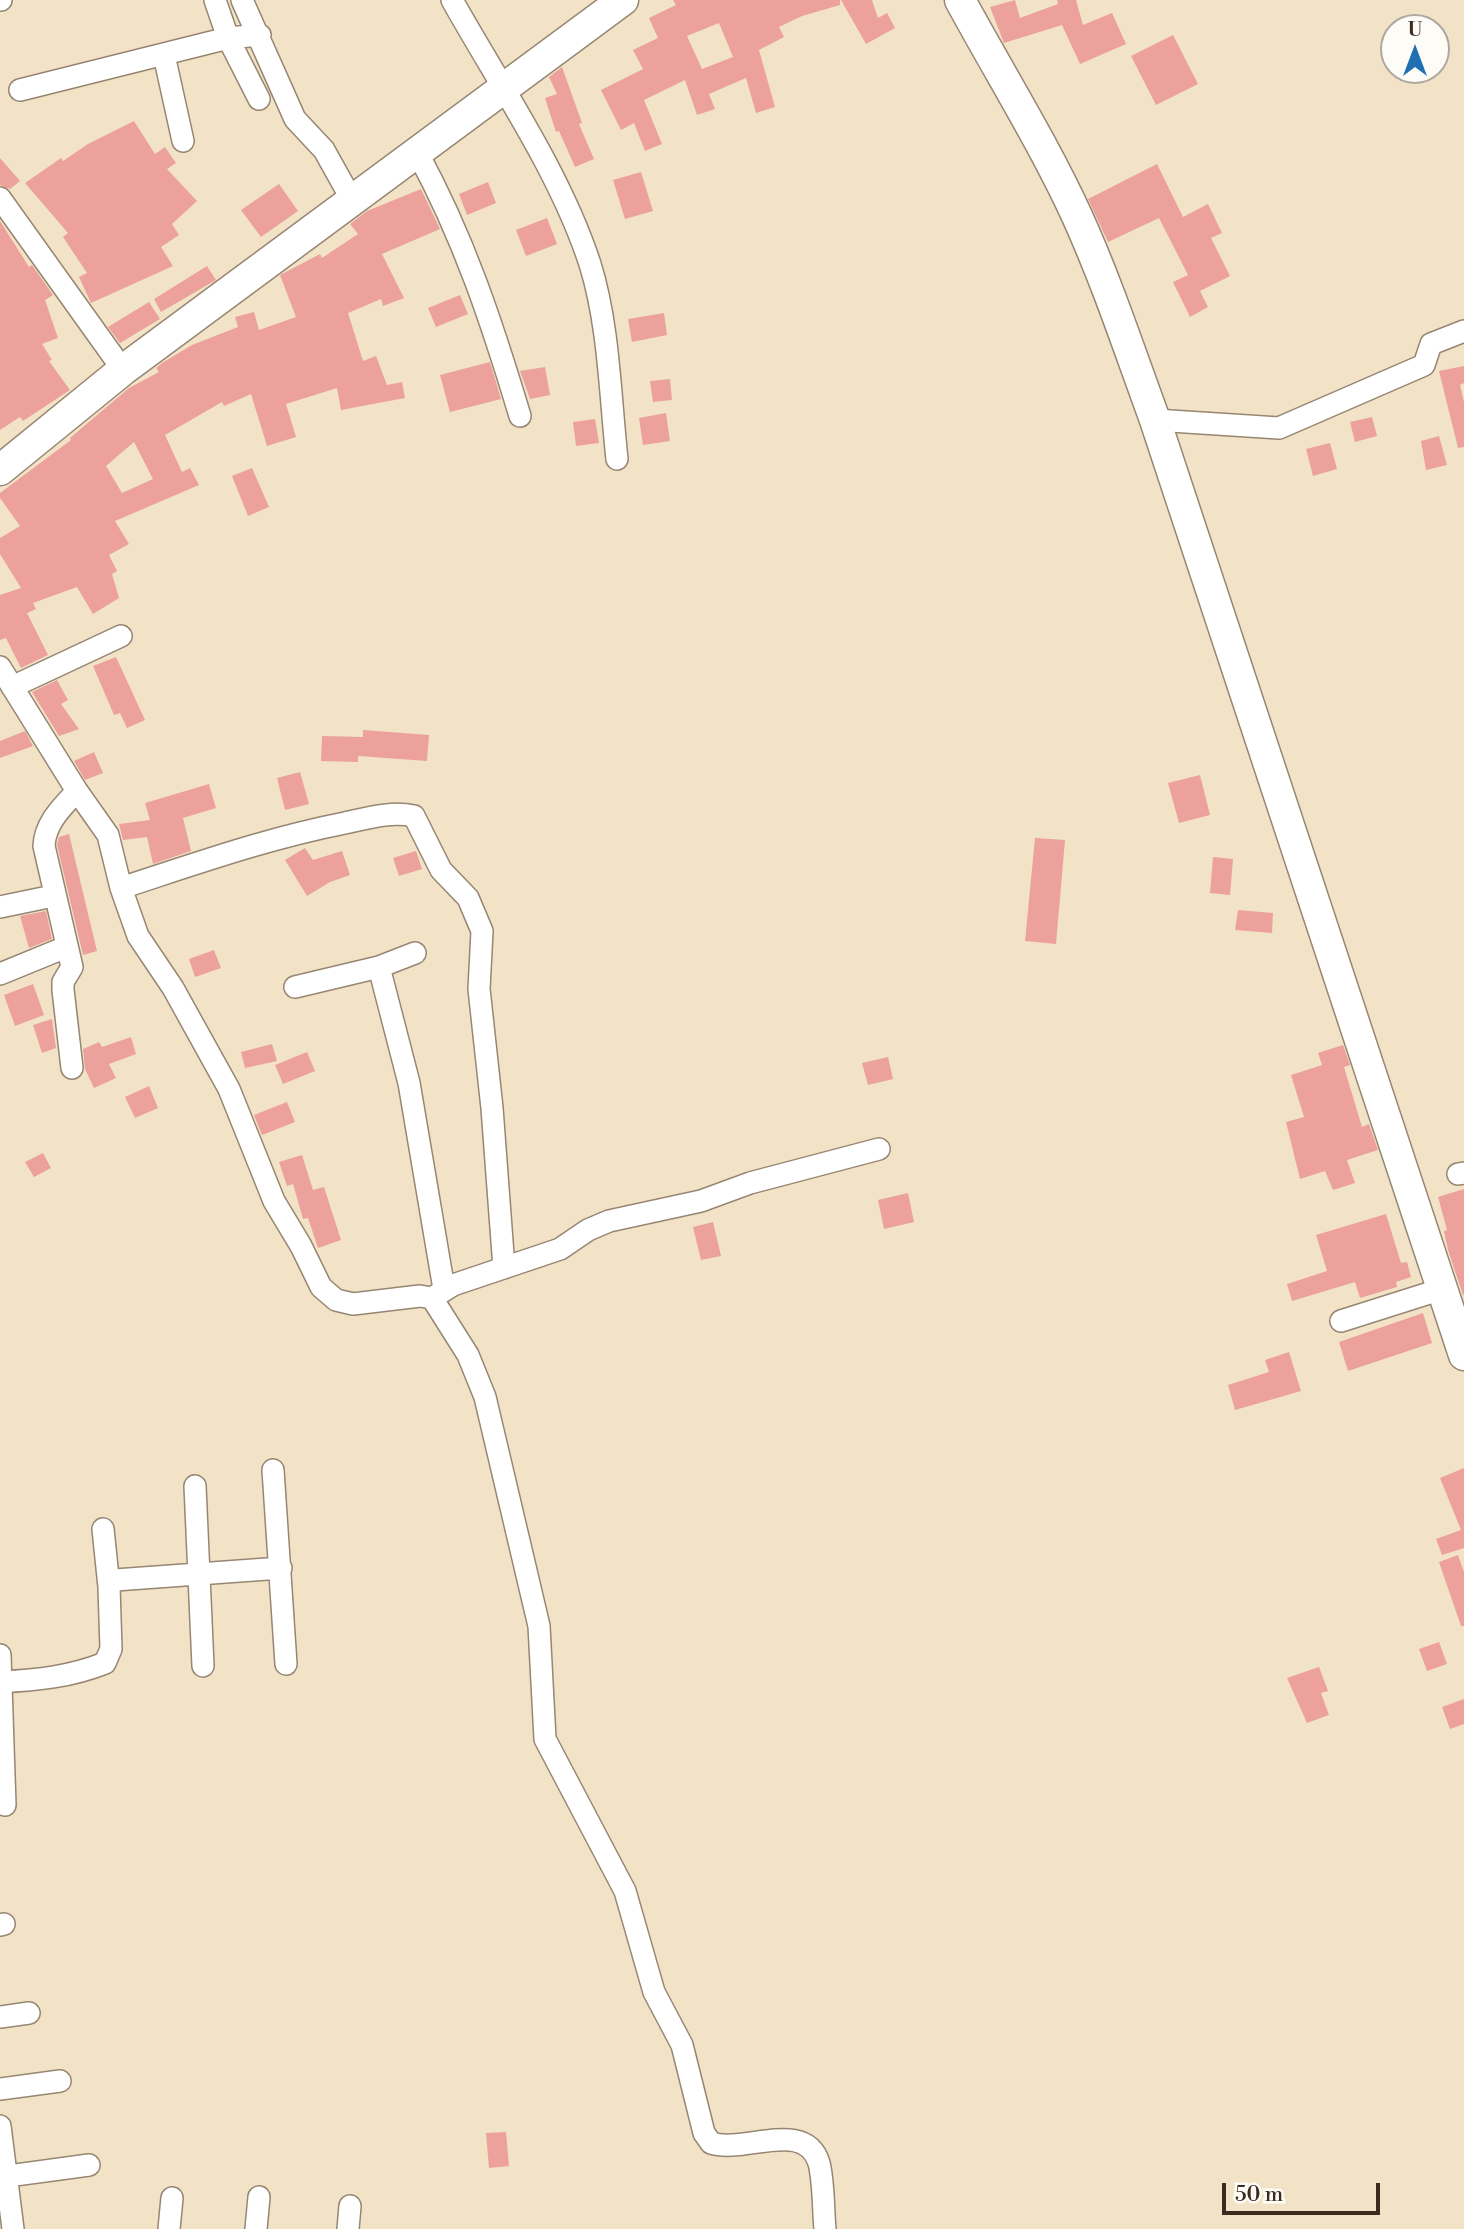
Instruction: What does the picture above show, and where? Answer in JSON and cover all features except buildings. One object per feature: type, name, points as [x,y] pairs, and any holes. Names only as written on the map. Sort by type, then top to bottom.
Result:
[{"type":"street","points":[[215,0],[228,38],[259,99]]},
{"type":"street","points":[[242,0],[260,35],[295,119],[324,150],[353,202]]},
{"type":"street","points":[[452,0],[568,204],[590,266],[601,316],[617,459]]},
{"type":"street","points":[[0,470],[123,370],[623,0]]},
{"type":"street","points":[[960,0],[1077,216],[1110,294],[1155,420],[1451,1300],[1464,1355]]},
{"type":"street","points":[[20,90],[228,38],[260,35]]},
{"type":"street","points":[[164,54],[183,141]]},
{"type":"street","points":[[418,152],[460,235],[490,318],[520,416]]},
{"type":"street","points":[[0,198],[123,370]]},
{"type":"street","points":[[1155,420],[1264,428],[1292,425],[1353,394],[1424,365],[1431,344],[1464,331]]},
{"type":"street","points":[[12,687],[121,636]]},
{"type":"street","points":[[0,667],[77,791],[108,835],[121,888],[138,936],[173,988],[229,1088],[274,1201],[301,1246],[321,1287],[335,1300],[353,1304],[438,1294],[560,1249],[588,1230],[609,1221],[701,1201],[750,1183],[879,1149]]},
{"type":"street","points":[[72,1068],[63,982],[72,967],[53,895],[44,837],[57,812],[77,791]]},
{"type":"street","points":[[121,888],[300,832],[384,815],[400,813],[414,816],[441,870],[468,898],[482,931],[479,989],[492,1108],[504,1268]]},
{"type":"street","points":[[0,907],[53,895]]},
{"type":"street","points":[[0,974],[66,947]]},
{"type":"street","points":[[295,987],[379,967],[415,953]]},
{"type":"street","points":[[379,967],[410,1083],[438,1294],[468,1355],[488,1409],[539,1626],[545,1739],[625,1891],[654,1992],[682,2045],[704,2133],[710,2143],[725,2148],[785,2138],[801,2141],[814,2150],[820,2166],[825,2229]]},
{"type":"street","points":[[1341,1321],[1451,1300]]},
{"type":"street","points":[[273,1470],[286,1664]]},
{"type":"street","points":[[195,1486],[201,1574],[203,1667]]},
{"type":"street","points":[[1,1682],[50,1679],[82,1672],[105,1663],[111,1649],[103,1528]]},
{"type":"street","points":[[109,1587],[120,1579],[281,1568]]},
{"type":"street","points":[[0,1655],[5,1805]]},
{"type":"street","points":[[0,2017],[29,2013]]},
{"type":"street","points":[[0,2089],[60,2081]]},
{"type":"street","points":[[0,2126],[3,2176],[13,2229]]},
{"type":"street","points":[[3,2176],[89,2165]]},
{"type":"street","points":[[256,2229],[259,2197]]},
{"type":"street","points":[[169,2229],[172,2199]]},
{"type":"street","points":[[348,2229],[350,2206]]}]
